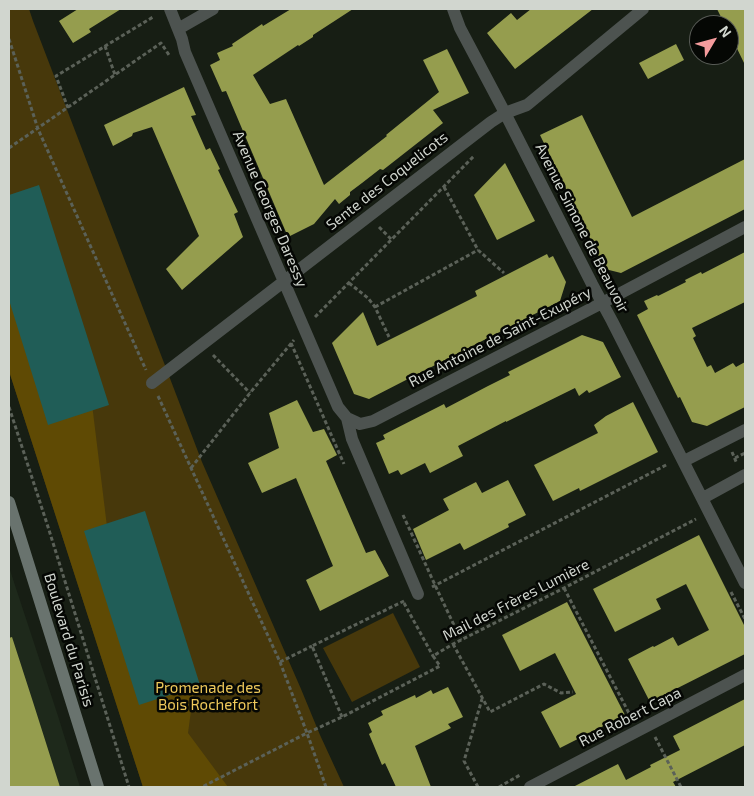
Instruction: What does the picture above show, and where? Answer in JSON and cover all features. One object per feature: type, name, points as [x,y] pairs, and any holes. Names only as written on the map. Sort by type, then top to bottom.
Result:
[{"type":"street","name":"Avenue Georges Daressy","points":[[170,9],[185,52],[283,282],[338,407],[347,418],[352,440],[418,594]]},
{"type":"street","points":[[178,29],[213,9]]},
{"type":"street","name":"Avenue Simone de Beauvoir","points":[[453,9],[460,28],[745,583]]},
{"type":"street","name":"Sente des Coquelicots","points":[[152,383],[490,122],[505,113],[526,105],[643,9]]},
{"type":"street","name":"Rue Antoine de Saint-Exupéry","points":[[347,418],[360,424],[373,421],[745,227]]},
{"type":"street","points":[[684,461],[745,430]]},
{"type":"street","points":[[702,498],[744,476]]},
{"type":"street","name":"Boulevard du Parisis","points":[[9,502],[98,787]]},
{"type":"street","name":"Rue Robert Capa","points":[[530,787],[745,675]]},
{"type":"path","points":[[68,108],[56,76],[153,17]]},
{"type":"path","points":[[9,148],[162,43],[171,59],[185,52]]},
{"type":"path","points":[[105,46],[115,75]]},
{"type":"path","points":[[312,320],[477,154]]},
{"type":"path","points":[[444,187],[478,250],[504,273]]},
{"type":"path","points":[[375,307],[478,250]]},
{"type":"path","points":[[349,283],[368,298],[375,307],[389,337]]},
{"type":"path","points":[[191,468],[298,335]]},
{"type":"path","points":[[202,344],[250,393]]},
{"type":"path","points":[[9,407],[129,787]]},
{"type":"path","points":[[726,440],[744,476]]},
{"type":"path","points":[[280,662],[418,594],[668,463],[662,450],[675,444]]},
{"type":"path","points":[[735,458],[745,453]]},
{"type":"path","points":[[399,507],[461,640]]},
{"type":"path","name":"Mail des Frères Lumière","points":[[202,787],[440,666],[433,656],[453,644],[696,519]]},
{"type":"path","points":[[564,588],[644,728],[681,787]]},
{"type":"path","points":[[453,644],[490,712],[544,684],[561,694],[573,692]]},
{"type":"path","points":[[312,646],[342,717]]},
{"type":"path","points":[[478,787],[464,760],[482,698]]},
{"type":"path","points":[[307,733],[326,787]]},
{"type":"shaded area","points":[[9,244],[92,404],[115,592],[195,681],[188,733],[228,787],[143,787],[9,371]]},
{"type":"shaded area","points":[[9,567],[58,716],[80,787],[9,787]]},
{"type":"green space","name":"Promenade des Bois Rochefort","points":[[9,9],[29,9],[202,462],[344,787],[143,787],[9,371]]},
{"type":"green space","points":[[393,613],[420,667],[352,702],[323,648]]},
{"type":"water","points":[[39,185],[109,405],[48,425],[9,300],[9,195]]},
{"type":"water","points":[[145,511],[200,685],[139,705],[84,531]]},
{"type":"building","points":[[78,9],[121,9],[89,29],[91,32],[73,43],[59,21]]},
{"type":"building","points":[[291,9],[353,9],[253,75],[270,104],[286,99],[324,185],[387,136],[439,92],[423,60],[447,49],[469,93],[433,110],[443,123],[383,170],[380,169],[350,192],[350,195],[339,204],[335,199],[314,224],[288,237],[226,91],[222,92],[210,65],[220,60],[217,53],[233,46],[232,44],[262,24],[263,26]]},
{"type":"building","points":[[531,9],[593,9],[515,69],[487,33],[511,13],[517,20]]},
{"type":"building","points":[[717,9],[745,9],[745,65],[739,53],[739,15],[720,15]]},
{"type":"building","points":[[676,44],[684,60],[648,79],[639,63]]},
{"type":"building","points":[[184,87],[196,115],[191,116],[206,150],[210,148],[238,212],[234,214],[243,237],[182,290],[166,269],[199,236],[152,127],[133,133],[132,136],[113,146],[104,125]]},
{"type":"building","points":[[582,115],[632,217],[745,159],[745,209],[621,273],[605,269],[540,135]]},
{"type":"building","points":[[505,163],[535,221],[497,240],[474,195]]},
{"type":"building","points":[[745,252],[745,302],[692,328],[696,336],[693,338],[707,367],[711,365],[715,373],[733,363],[736,367],[745,362],[745,407],[707,426],[692,422],[637,315],[648,309],[644,301],[658,296],[686,282],[685,280],[701,272],[702,274]]},
{"type":"building","points":[[547,254],[549,258],[553,256],[566,282],[560,301],[369,399],[354,394],[332,343],[363,312],[377,346],[477,296],[475,291]]},
{"type":"building","points":[[582,335],[603,342],[621,377],[589,393],[587,390],[579,396],[575,388],[506,421],[458,446],[463,456],[430,473],[425,463],[401,475],[398,470],[389,474],[376,443],[385,439],[383,435],[444,404],[446,408],[510,375],[508,372]]},
{"type":"building","points":[[297,400],[313,432],[324,429],[337,455],[326,461],[366,553],[375,550],[389,576],[320,611],[306,580],[333,566],[296,478],[262,493],[248,463],[279,448],[269,413]]},
{"type":"building","points":[[633,402],[658,452],[580,491],[579,488],[553,501],[534,465],[598,433],[594,425],[606,416]]},
{"type":"building","points":[[508,480],[526,515],[508,524],[509,527],[464,550],[460,543],[426,560],[413,529],[449,510],[443,499],[476,482],[482,493]]},
{"type":"building","points":[[699,535],[745,627],[745,654],[650,702],[628,659],[673,637],[678,646],[709,630],[686,584],[656,599],[661,609],[615,632],[593,589]]},
{"type":"building","points":[[567,602],[625,715],[560,748],[541,712],[576,694],[555,653],[520,671],[502,635]]},
{"type":"building","points":[[12,637],[60,787],[9,787],[9,638]]},
{"type":"building","points":[[448,687],[463,717],[448,724],[451,728],[415,746],[431,787],[396,787],[385,763],[382,765],[369,734],[372,732],[368,723],[383,715],[381,711],[415,695],[416,698],[431,690],[433,694]]},
{"type":"building","points":[[745,699],[745,745],[673,782],[676,787],[573,787],[618,764],[626,780],[680,750],[673,736]]}]
